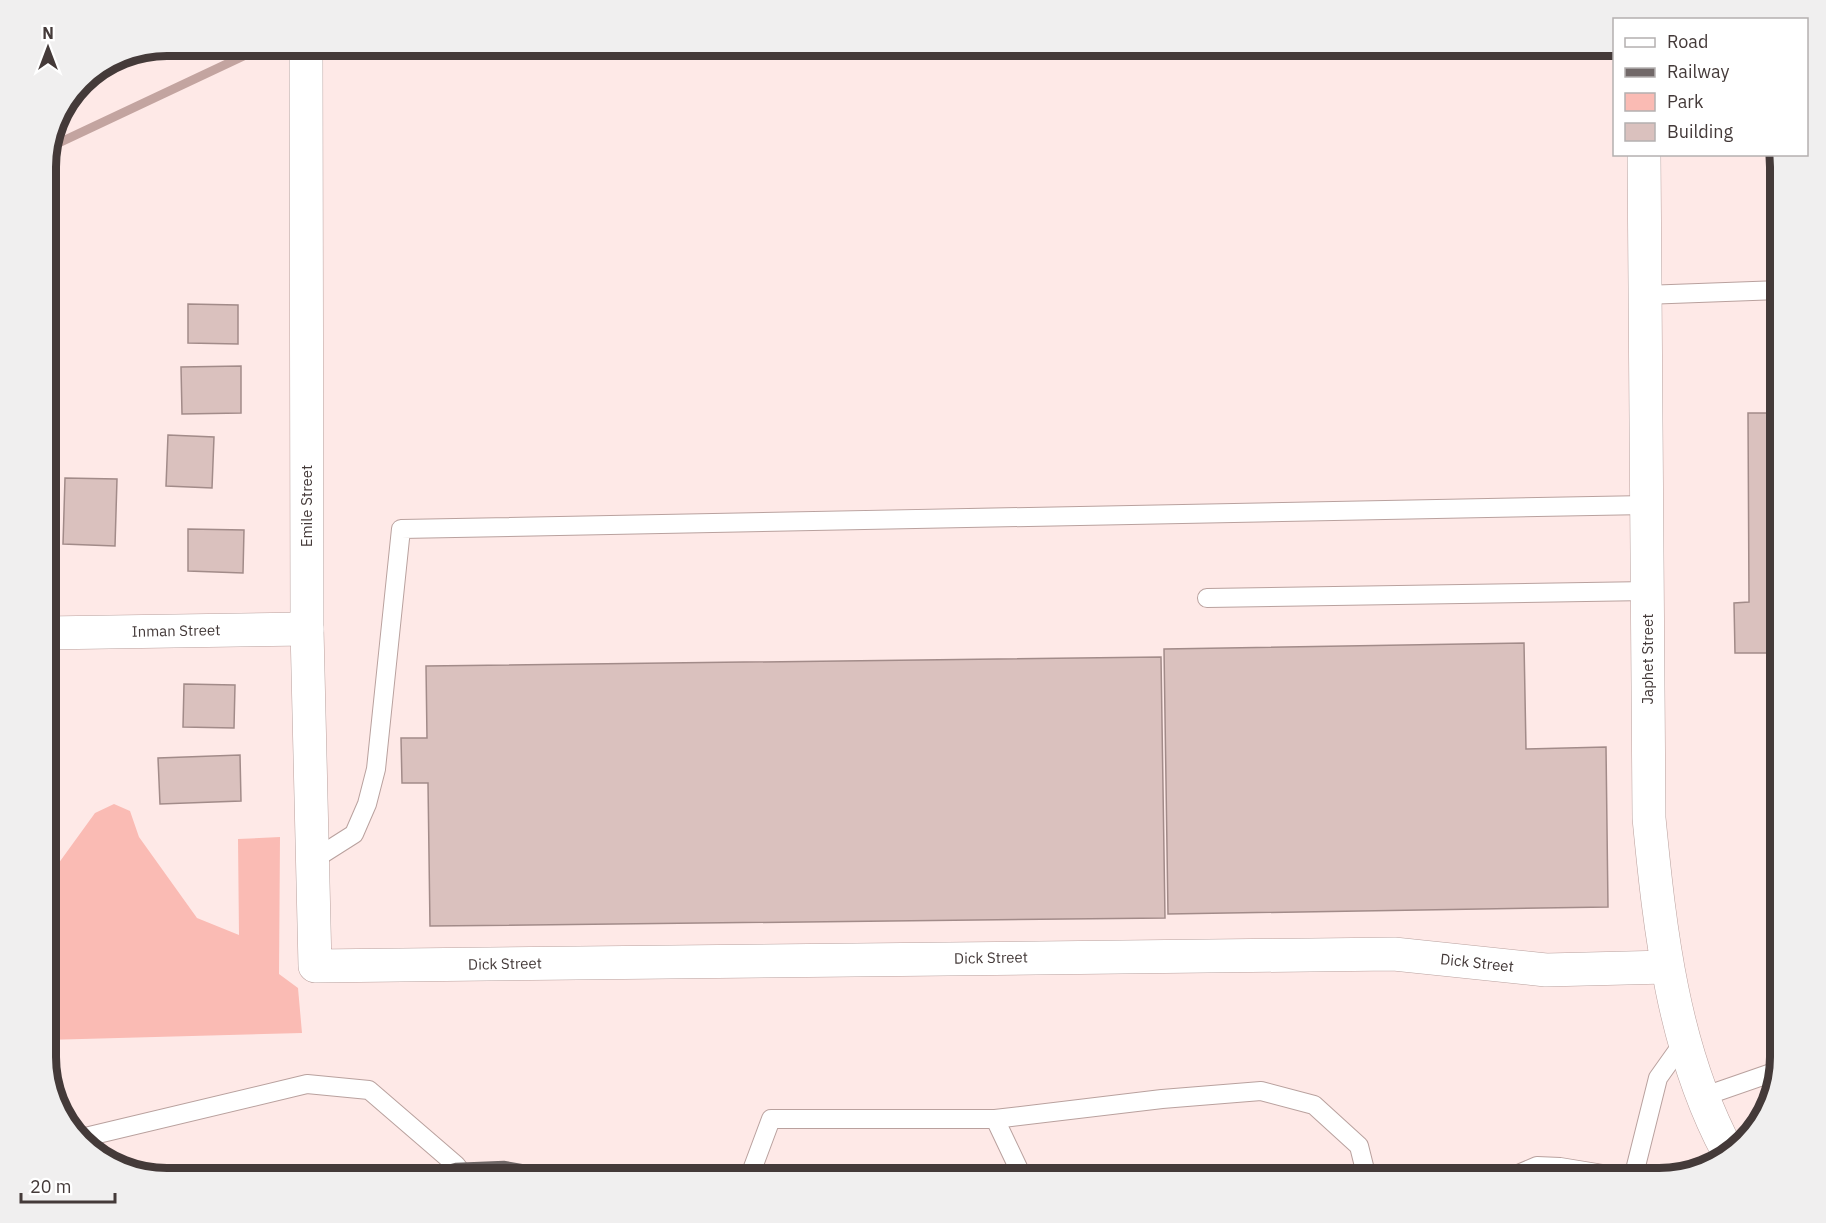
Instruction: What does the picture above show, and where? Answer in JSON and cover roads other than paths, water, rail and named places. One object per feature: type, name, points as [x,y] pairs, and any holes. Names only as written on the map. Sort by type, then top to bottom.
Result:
[{"type":"street","name":"Emile Street","points":[[306,56],[308,629],[315,966]]},
{"type":"street","name":"Japhet Street","points":[[1644,156],[1649,818],[1657,900],[1667,967],[1702,1097],[1725,1146]]},
{"type":"street","name":"Inman Street","points":[[56,633],[308,629]]},
{"type":"street","name":"Dick Street","points":[[315,966],[1394,954],[1546,970],[1667,967]]},
{"type":"lane","points":[[1644,295],[1770,290]]},
{"type":"lane","points":[[313,860],[354,834],[368,804],[376,769],[401,529],[1647,505]]},
{"type":"lane","points":[[1207,598],[1648,591]]},
{"type":"lane","points":[[1636,1168],[1658,1078],[1685,1040]]},
{"type":"lane","points":[[1702,1097],[1769,1074]]},
{"type":"lane","points":[[89,1136],[307,1084],[369,1090],[458,1168]]},
{"type":"lane","points":[[753,1168],[771,1119],[995,1119],[1162,1099],[1262,1091],[1314,1105],[1359,1146],[1364,1168]]},
{"type":"lane","points":[[995,1119],[1018,1168]]},
{"type":"waterway","points":[[58,143],[244,56]]},
{"type":"railway","points":[[445,1168],[456,1165],[504,1163],[533,1168]]}]
